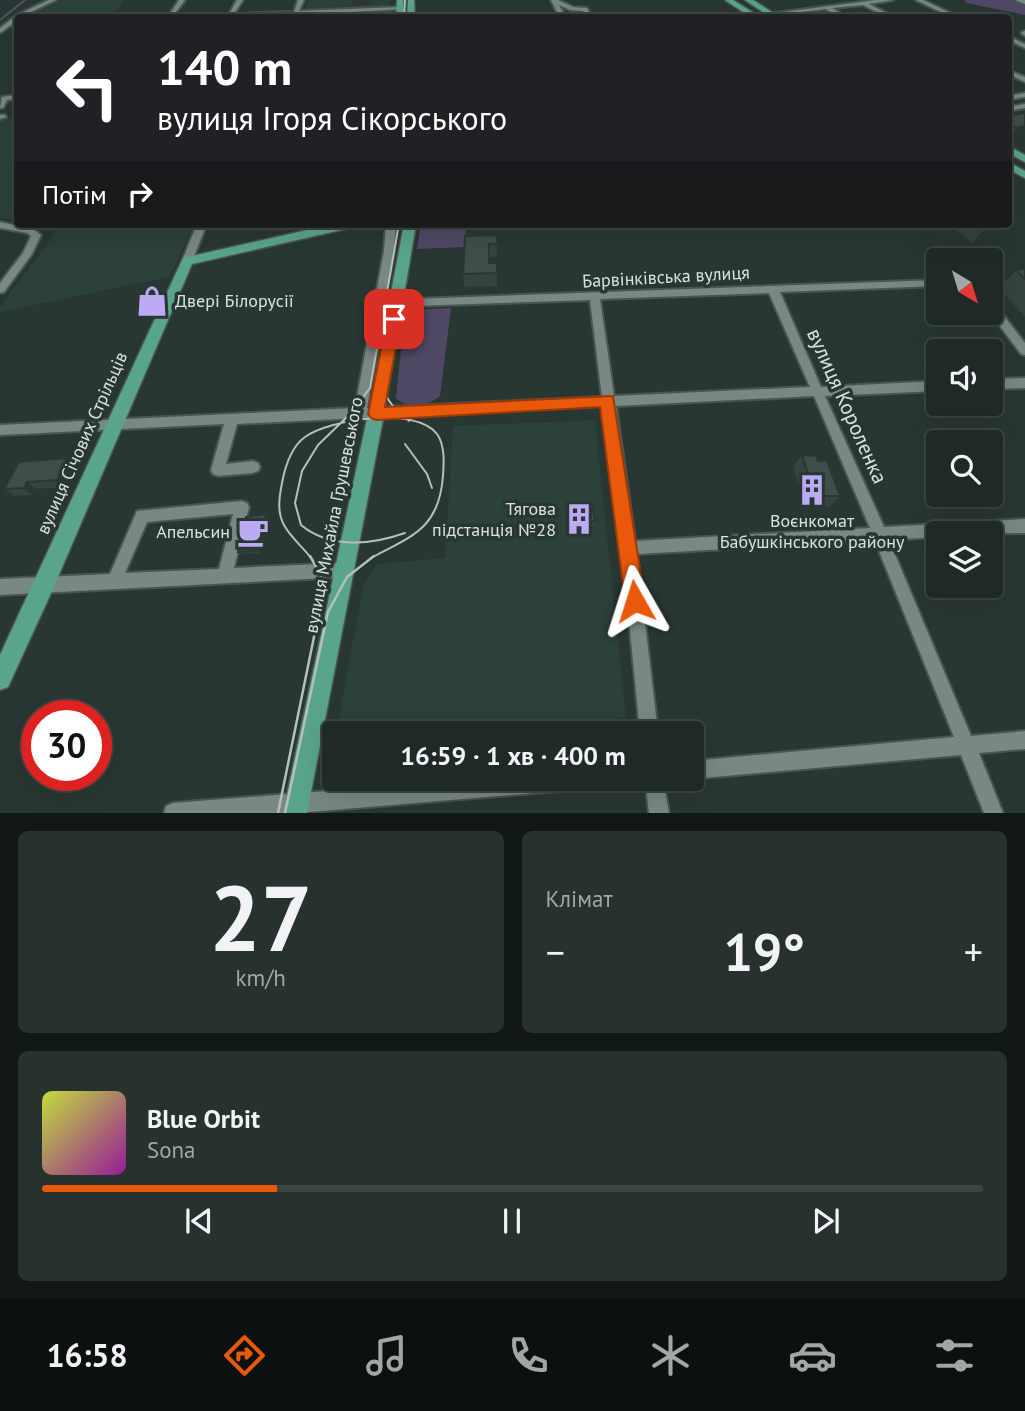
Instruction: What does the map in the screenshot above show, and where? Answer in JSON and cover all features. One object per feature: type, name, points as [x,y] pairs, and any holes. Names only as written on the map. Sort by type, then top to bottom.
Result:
[{"type":"main road","points":[[400,0],[400,13]]},
{"type":"main road","points":[[728,0],[751,14]]},
{"type":"main road","points":[[748,0],[772,14]]},
{"type":"main road","points":[[400,13],[411,4]]},
{"type":"main road","points":[[187,261],[332,228]]},
{"type":"main road","name":"вулиця Михайла Грушевського","points":[[296,808],[345,570],[368,414],[396,303],[409,228]]},
{"type":"main road","name":"вулиця Січових Стрільців","points":[[0,679],[45,584],[187,261]]},
{"type":"street","points":[[23,14],[53,0]]},
{"type":"street","points":[[554,0],[572,9],[585,9],[587,14]]},
{"type":"street","points":[[812,0],[838,14]]},
{"type":"street","points":[[786,14],[860,1],[890,0]]},
{"type":"street","points":[[919,0],[950,14]]},
{"type":"street","points":[[1019,0],[1025,2]]},
{"type":"street","points":[[860,1],[886,14]]},
{"type":"street","points":[[348,14],[400,13]]},
{"type":"street","points":[[0,31],[14,20]]},
{"type":"street","points":[[0,106],[4,98],[14,97]]},
{"type":"street","points":[[0,290],[27,254],[36,236],[30,231],[15,228]]},
{"type":"street","name":"вулиця Січових Стрільців","points":[[187,261],[200,228]]},
{"type":"street","name":"вулиця Михайла Грушевського","points":[[368,414],[390,228]]},
{"type":"street","name":"Барвінківська вулиця","points":[[380,304],[926,283]]},
{"type":"street","name":"вулиця Короленка","points":[[773,289],[879,533],[994,813]]},
{"type":"street","points":[[595,298],[629,548],[648,721]]},
{"type":"street","points":[[1003,323],[1025,351]]},
{"type":"street","points":[[1003,384],[1025,383]]},
{"type":"street","points":[[0,430],[926,386]]},
{"type":"street","points":[[232,420],[218,470],[253,467]]},
{"type":"street","points":[[115,580],[142,516],[242,507],[225,574]]},
{"type":"street","points":[[629,548],[1025,526]]},
{"type":"street","points":[[0,587],[345,570]]},
{"type":"street","points":[[704,769],[1025,740]]},
{"type":"street","points":[[173,813],[296,808],[470,791]]},
{"type":"street","points":[[656,791],[659,813]]},
{"type":"shaded area","points":[[42,0],[125,0],[115,14],[16,14]]},
{"type":"shaded area","points":[[308,0],[390,0],[389,8],[304,11]]},
{"type":"shaded area","points":[[964,0],[1025,0],[1025,15],[967,3]]},
{"type":"shaded area","points":[[14,15],[14,30],[0,26],[0,23]]},
{"type":"shaded area","points":[[14,117],[14,220],[0,218],[0,119]]},
{"type":"shaded area","points":[[50,228],[193,228],[169,277],[0,312],[0,307],[52,238],[54,231]]},
{"type":"shaded area","points":[[420,228],[466,228],[465,247],[417,249]]},
{"type":"shaded area","points":[[451,308],[440,396],[418,405],[401,402],[396,398],[404,321],[409,310]]},
{"type":"shaded area","points":[[595,420],[626,718],[582,721],[338,721],[363,587],[377,564],[445,558],[453,426]]},
{"type":"building","points":[[1025,113],[1025,126],[1017,128],[1012,126],[1012,115]]},
{"type":"building","points":[[497,235],[497,244],[489,244],[489,263],[497,263],[497,273],[463,274],[465,236]]},
{"type":"building","points":[[1025,269],[1025,279],[1016,270]]},
{"type":"building","points":[[802,455],[816,456],[818,461],[827,461],[840,496],[815,496]]},
{"type":"building","points":[[67,458],[57,480],[27,482],[24,488],[4,489],[19,462]]},
{"type":"building","name":"Тягова пiдстанцiя №28","points":[[592,505],[595,521],[568,523],[566,507]]},
{"type":"building","name":"Апельсин","points":[[266,514],[261,540],[265,543],[258,550],[238,552],[246,517]]},
{"type":"waterway","points":[[0,20],[25,0]]},
{"type":"tram line","points":[[404,14],[405,0]]},
{"type":"tram line","points":[[340,423],[370,388],[398,228]]},
{"type":"tram line","points":[[379,370],[381,385],[388,399],[407,420]]},
{"type":"tram line","points":[[340,423],[372,418],[407,420]]},
{"type":"tram line","points":[[372,557],[421,529],[436,508],[440,494],[443,476],[441,443],[437,434],[426,425],[407,420]]},
{"type":"tram line","points":[[311,558],[282,520],[280,494],[285,470],[300,441],[317,431],[340,423]]},
{"type":"tram line","points":[[340,423],[318,445],[302,471],[295,503],[301,525],[312,533],[338,541],[365,542],[405,533]]},
{"type":"tram line","points":[[405,444],[427,474],[432,488]]},
{"type":"tram line","points":[[278,813],[324,588],[321,575],[310,556]]},
{"type":"tram line","points":[[285,813],[328,612],[347,577],[372,557]]},
{"type":"place","name":"Двері Білорусії","points":[[152,301]]},
{"type":"place","name":"Воєнкомат Бабушкінського району","points":[[812,490]]},
{"type":"place","name":"Тягова пiдстанцiя №28","points":[[579,519]]},
{"type":"place","name":"Апельсин","points":[[253,532]]},
{"type":"route","points":[[394,319],[376,414],[607,400],[635,601]]}]
